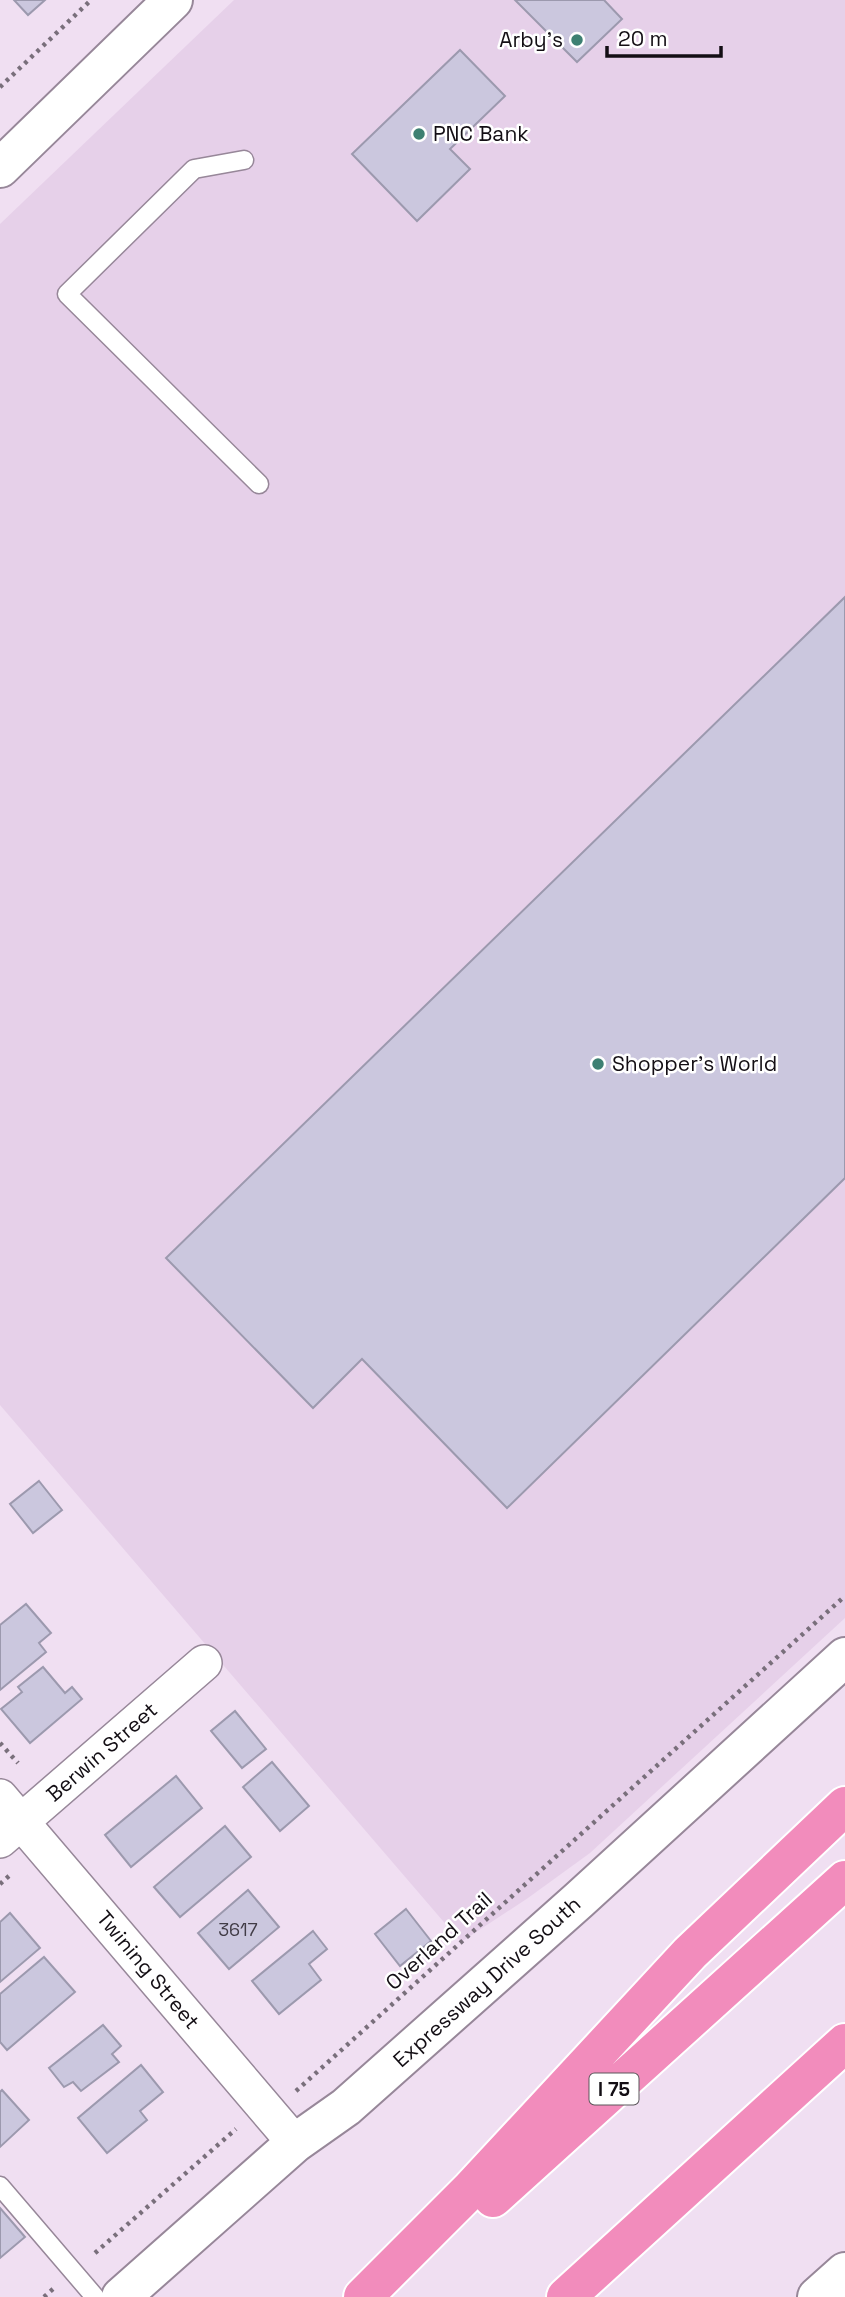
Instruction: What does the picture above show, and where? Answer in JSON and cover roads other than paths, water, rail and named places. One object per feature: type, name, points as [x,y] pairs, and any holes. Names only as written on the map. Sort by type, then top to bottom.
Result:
[{"type":"highway","points":[[363,2297],[471,2189],[690,1952],[845,1806]]},
{"type":"highway","name":"I 75","points":[[384,2297],[845,1880]]},
{"type":"highway","points":[[566,2297],[845,2043]]},
{"type":"highway","points":[[794,2090],[845,2052]]},
{"type":"main road","points":[[0,168],[173,0]]},
{"type":"main road","name":"Expressway Drive South","points":[[121,2297],[295,2143],[346,2107],[579,1900],[845,1657]]},
{"type":"main road","points":[[817,2297],[845,2272]]},
{"type":"street","name":"Berwin Street","points":[[7,1820],[204,1663]]},
{"type":"street","name":"Twining Street","points":[[7,1820],[295,2143]]},
{"type":"lane","points":[[244,160],[194,169],[67,294],[259,484]]},
{"type":"lane","points":[[0,2186],[94,2297]]},
{"type":"place","name":"Arby's","points":[[577,40]]},
{"type":"place","name":"PNC Bank","points":[[419,134]]},
{"type":"place","name":"Shopper's World","points":[[598,1064]]}]
